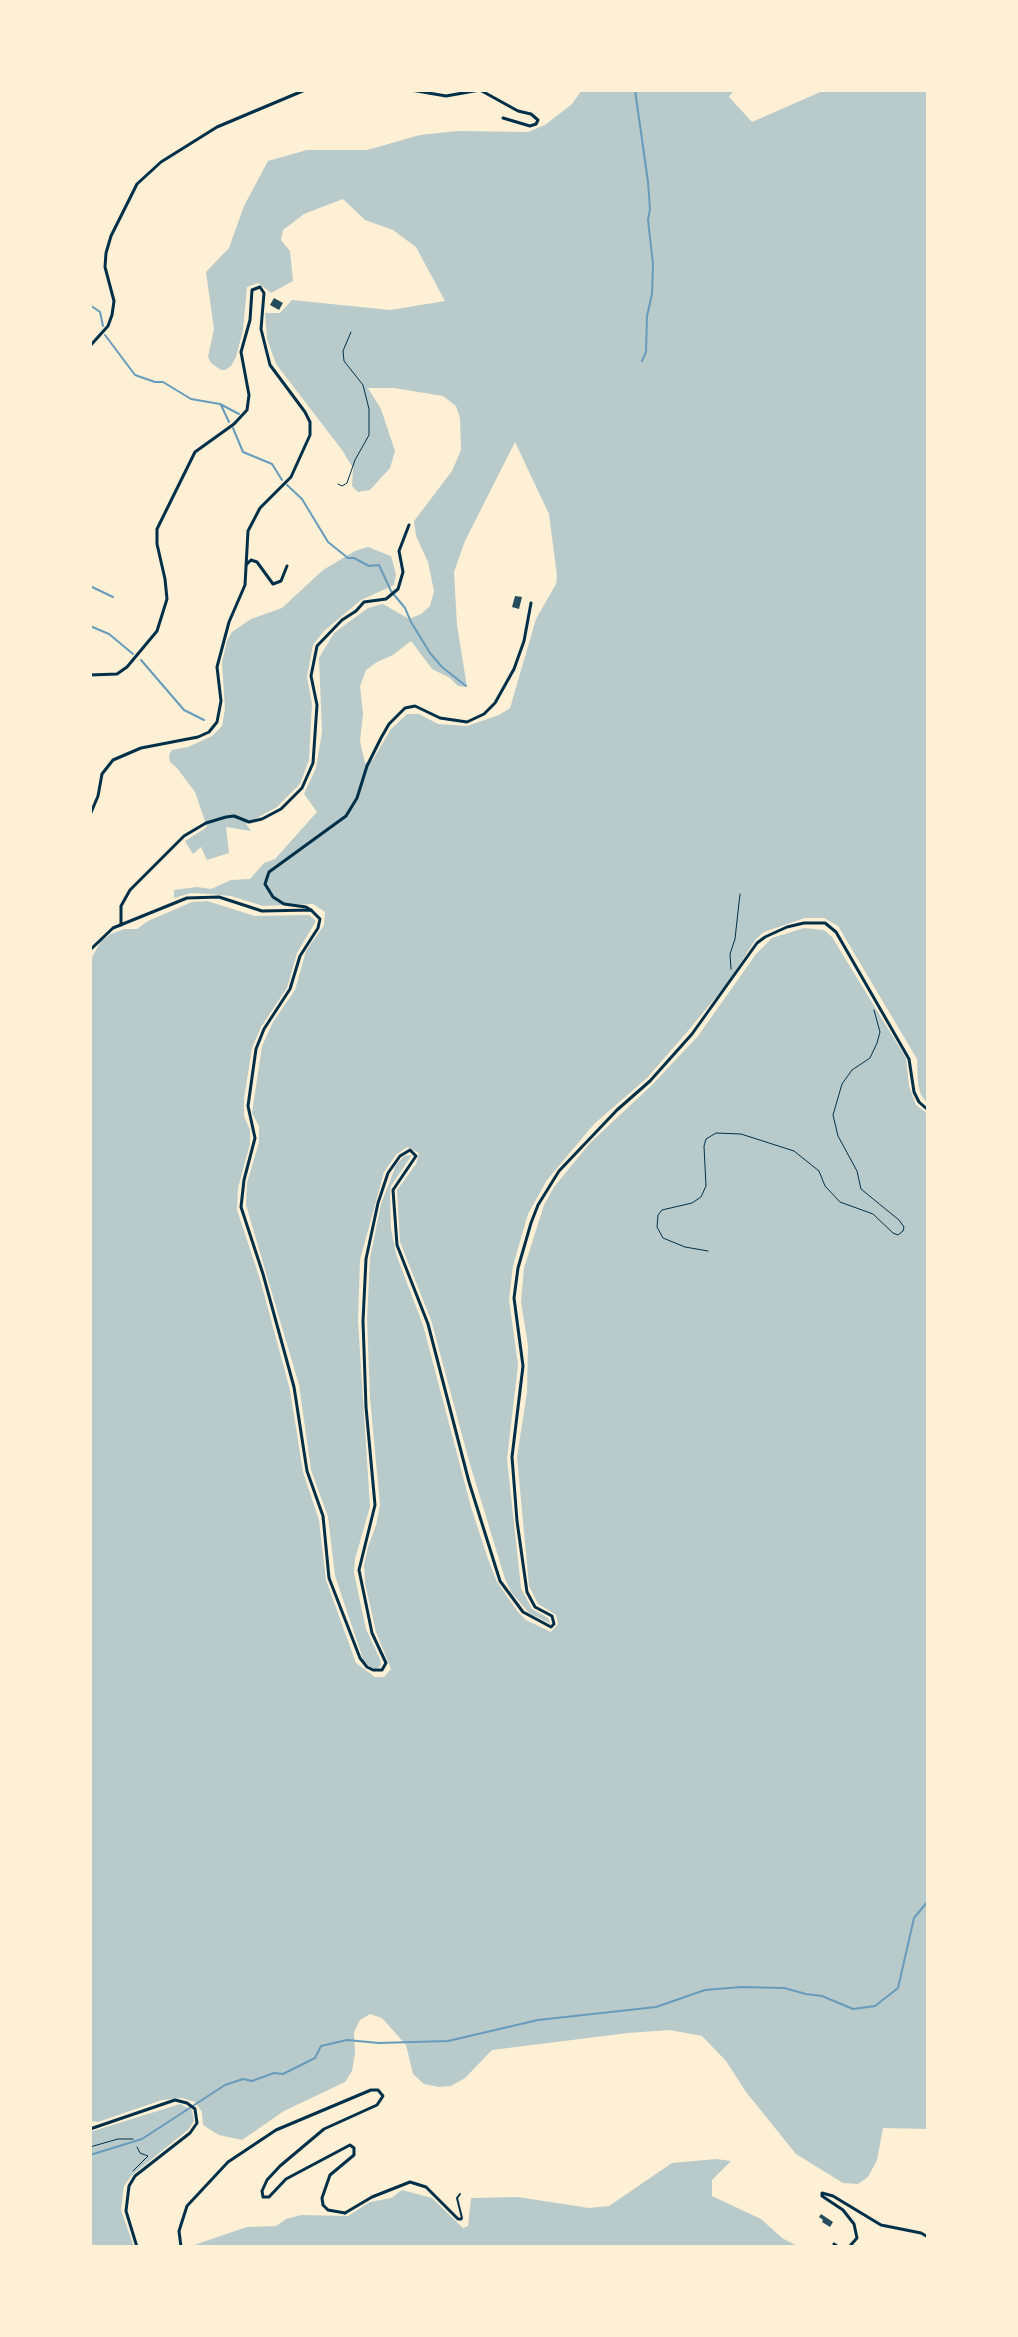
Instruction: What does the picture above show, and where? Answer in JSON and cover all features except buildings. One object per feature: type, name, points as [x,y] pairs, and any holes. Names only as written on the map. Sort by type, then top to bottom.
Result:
[{"type":"street","points":[[90,346],[111,321],[114,301],[105,260],[111,236],[132,192],[153,169],[217,127],[305,90]]},
{"type":"street","points":[[411,90],[446,96],[480,90],[538,120],[530,126],[503,118]]},
{"type":"street","points":[[90,675],[117,674],[127,667],[157,631],[167,599],[157,529],[195,452],[245,414],[249,395],[241,352],[252,312],[251,293],[258,286],[263,290],[261,329],[265,350],[270,365],[305,412],[311,428],[307,443],[291,477],[260,508],[251,523],[246,547],[245,585],[221,644],[217,667],[220,714],[215,725],[209,732],[191,740],[133,751],[118,757],[104,769],[91,814]]},
{"type":"street","points":[[121,925],[121,906],[130,890],[184,836],[206,823],[226,817],[234,816],[249,822],[262,819],[281,809],[302,788],[313,763],[317,705],[311,676],[317,646],[364,602],[386,599],[398,589],[403,572],[399,551],[409,525]]},
{"type":"street","points":[[247,564],[254,560],[273,584],[281,581],[287,566]]},
{"type":"street","points":[[531,603],[524,641],[514,669],[495,703],[484,714],[467,722],[440,718],[411,705],[405,708],[389,724],[381,738],[367,766],[357,798],[346,816],[269,872],[265,884],[273,897],[284,904],[308,907],[319,916],[321,922],[303,949],[290,989],[264,1029],[256,1049],[248,1106],[255,1138],[244,1180],[241,1207],[294,1387],[307,1471],[323,1516],[329,1578],[360,1658],[370,1670],[382,1670],[386,1663],[372,1633],[359,1570],[375,1505],[366,1407],[363,1321],[366,1259],[388,1173],[404,1152],[414,1152],[412,1164],[393,1190],[397,1245],[428,1324],[469,1482],[500,1581],[523,1612],[551,1627],[554,1624],[552,1616],[535,1607],[525,1588],[517,1521],[512,1457],[523,1366],[514,1298],[518,1268],[538,1205],[559,1171],[606,1120],[650,1081],[692,1034],[765,937],[787,927],[825,923],[836,932],[909,1059],[914,1092],[928,1110]]},
{"type":"street","points":[[90,950],[108,932],[121,925],[187,898],[219,897],[258,911],[311,910]]},
{"type":"street","points":[[181,2247],[179,2231],[187,2206],[228,2162],[276,2130],[371,2090],[378,2090],[383,2096],[377,2105],[324,2129],[280,2166],[262,2191],[262,2196],[269,2197],[286,2179],[350,2145],[354,2148],[354,2155],[330,2175],[322,2198],[328,2210],[345,2213],[372,2197],[410,2182],[426,2187],[461,2219],[464,2216],[457,2198],[460,2194]]},
{"type":"street","points":[[90,2129],[170,2102],[190,2105],[195,2109],[197,2123],[190,2133],[135,2176],[129,2186],[126,2211],[137,2247]]},
{"type":"street","points":[[849,2247],[857,2238],[854,2224],[843,2210],[824,2198],[822,2193],[833,2196],[881,2225],[928,2237]]},
{"type":"path","points":[[338,484],[342,486],[347,483],[369,435],[369,409],[363,385],[344,361],[343,351],[351,332]]},
{"type":"path","points":[[734,978],[730,954],[735,939],[740,894]]},
{"type":"path","points":[[708,1251],[685,1247],[663,1238],[657,1227],[658,1215],[662,1210],[692,1203],[701,1197],[706,1186],[706,1139],[712,1134],[729,1132],[794,1151],[819,1171],[825,1186],[840,1202],[873,1214],[893,1233],[898,1235],[903,1231],[899,1220],[861,1189],[853,1162],[838,1136],[833,1115],[842,1084],[852,1070],[870,1058],[877,1043],[880,1032],[873,1000]]},
{"type":"path","points":[[90,2147],[118,2139],[133,2139]]},
{"type":"path","points":[[128,2180],[134,2168],[148,2156],[140,2153],[137,2147]]},
{"type":"shaded area","points":[[582,90],[734,90],[729,97],[752,122],[825,90],[928,90],[928,1104],[918,1084],[917,1059],[838,926],[824,918],[805,918],[764,932],[756,939],[726,985],[687,1032],[647,1078],[594,1124],[547,1180],[528,1214],[513,1266],[509,1299],[518,1365],[507,1459],[521,1588],[532,1609],[548,1618],[551,1624],[529,1613],[511,1592],[505,1579],[431,1320],[400,1242],[397,1190],[416,1164],[419,1153],[407,1147],[396,1155],[384,1172],[360,1260],[358,1321],[370,1507],[354,1573],[366,1629],[380,1659],[381,1666],[375,1669],[363,1659],[335,1576],[328,1517],[311,1470],[299,1385],[246,1205],[247,1183],[259,1142],[259,1126],[252,1113],[262,1046],[273,1022],[295,990],[306,951],[324,925],[325,912],[313,904],[263,906],[231,896],[210,894],[191,893],[174,898],[174,890],[211,889],[231,880],[250,879],[264,863],[275,859],[317,812],[304,794],[316,768],[322,732],[319,658],[334,633],[368,608],[383,604],[409,619],[430,606],[434,591],[414,521],[452,471],[461,450],[460,418],[456,406],[443,396],[394,388],[368,388],[381,409],[395,451],[390,468],[370,490],[358,492],[352,486],[353,468],[342,450],[276,364],[267,339],[265,313],[280,313],[292,300],[390,310],[445,301],[416,247],[393,230],[365,220],[343,199],[304,214],[283,230],[281,240],[290,251],[293,281],[271,293],[258,283],[247,287],[243,330],[236,357],[225,370],[211,363],[208,357],[214,329],[206,272],[229,248],[244,206],[268,161],[307,150],[367,150],[420,135],[457,131],[528,132],[545,125],[572,104]],"holes":[[[515,442],[549,514],[556,584],[536,619],[510,708],[467,726],[438,724],[419,714],[407,714],[391,729],[372,761],[365,763],[360,741],[363,714],[360,686],[366,670],[411,641],[432,669],[458,686],[467,687],[457,625],[454,572],[465,541]]]},
{"type":"shaded area","points":[[368,547],[391,556],[396,574],[394,585],[361,600],[324,631],[313,645],[307,677],[312,704],[309,760],[300,784],[277,807],[246,824],[251,831],[226,827],[229,853],[207,860],[201,847],[193,854],[185,841],[207,827],[195,792],[170,762],[169,755],[172,750],[188,747],[212,736],[222,726],[225,709],[222,662],[232,632],[251,619],[282,608],[323,570]]},
{"type":"shaded area","points":[[207,901],[255,916],[309,915],[316,921],[297,953],[287,988],[261,1027],[252,1048],[244,1099],[250,1144],[238,1188],[237,1210],[260,1279],[290,1390],[303,1472],[319,1520],[326,1580],[356,1663],[375,1677],[384,1677],[391,1669],[376,1632],[365,1583],[364,1565],[380,1505],[370,1398],[367,1319],[370,1258],[381,1204],[396,1165],[404,1156],[412,1155],[391,1186],[391,1228],[396,1254],[423,1325],[471,1507],[488,1559],[497,1582],[518,1612],[526,1620],[551,1632],[558,1624],[556,1615],[538,1604],[529,1586],[517,1457],[527,1392],[528,1346],[521,1302],[524,1268],[544,1205],[554,1187],[590,1143],[652,1085],[698,1036],[756,954],[772,938],[804,928],[824,930],[832,937],[906,1058],[909,1086],[916,1105],[928,1114],[928,2129],[883,2128],[877,2160],[868,2177],[858,2184],[843,2183],[796,2154],[746,2092],[726,2061],[702,2036],[670,2030],[492,2050],[465,2078],[451,2086],[439,2087],[424,2084],[413,2074],[406,2045],[382,2018],[370,2014],[360,2020],[354,2032],[352,2071],[345,2082],[284,2111],[242,2140],[219,2135],[203,2125],[202,2112],[195,2102],[182,2098],[162,2100],[98,2122],[90,2121],[90,961],[101,941],[111,934],[124,929],[137,929],[192,902]]},
{"type":"shaded area","points":[[180,2104],[192,2110],[194,2121],[189,2129],[131,2176],[124,2186],[121,2210],[134,2247],[90,2247],[90,2132]]},
{"type":"shaded area","points":[[716,2159],[731,2161],[712,2180],[712,2196],[761,2219],[782,2238],[799,2247],[188,2247],[247,2227],[276,2226],[301,2215],[348,2216],[370,2202],[391,2198],[402,2190],[432,2198],[463,2228],[468,2226],[471,2198],[518,2197],[589,2208],[609,2206],[672,2163]]},
{"type":"waterway","points":[[635,90],[648,182],[653,264],[646,352],[642,361]]},
{"type":"waterway","points":[[90,305],[100,312],[103,326]]},
{"type":"waterway","points":[[105,335],[135,375],[163,382],[191,399],[220,404],[239,414]]},
{"type":"waterway","points":[[221,405],[229,422]]},
{"type":"waterway","points":[[233,428],[243,452],[272,464],[282,480]]},
{"type":"waterway","points":[[287,485],[302,499],[328,542],[348,558],[369,566],[379,565],[391,591],[405,608],[430,653],[466,686]]},
{"type":"waterway","points":[[90,586],[113,597]]},
{"type":"waterway","points":[[90,626],[109,634],[133,654]]},
{"type":"waterway","points":[[141,660],[184,710],[204,720]]},
{"type":"waterway","points":[[90,2155],[142,2139],[225,2085],[243,2079],[252,2081],[274,2073],[283,2074],[315,2058],[321,2046],[347,2040],[379,2043],[448,2041],[538,2020],[656,2007],[705,1990],[741,1987],[784,1988],[822,1996],[853,2009],[875,2006],[898,1988],[914,1918],[928,1901]]}]
